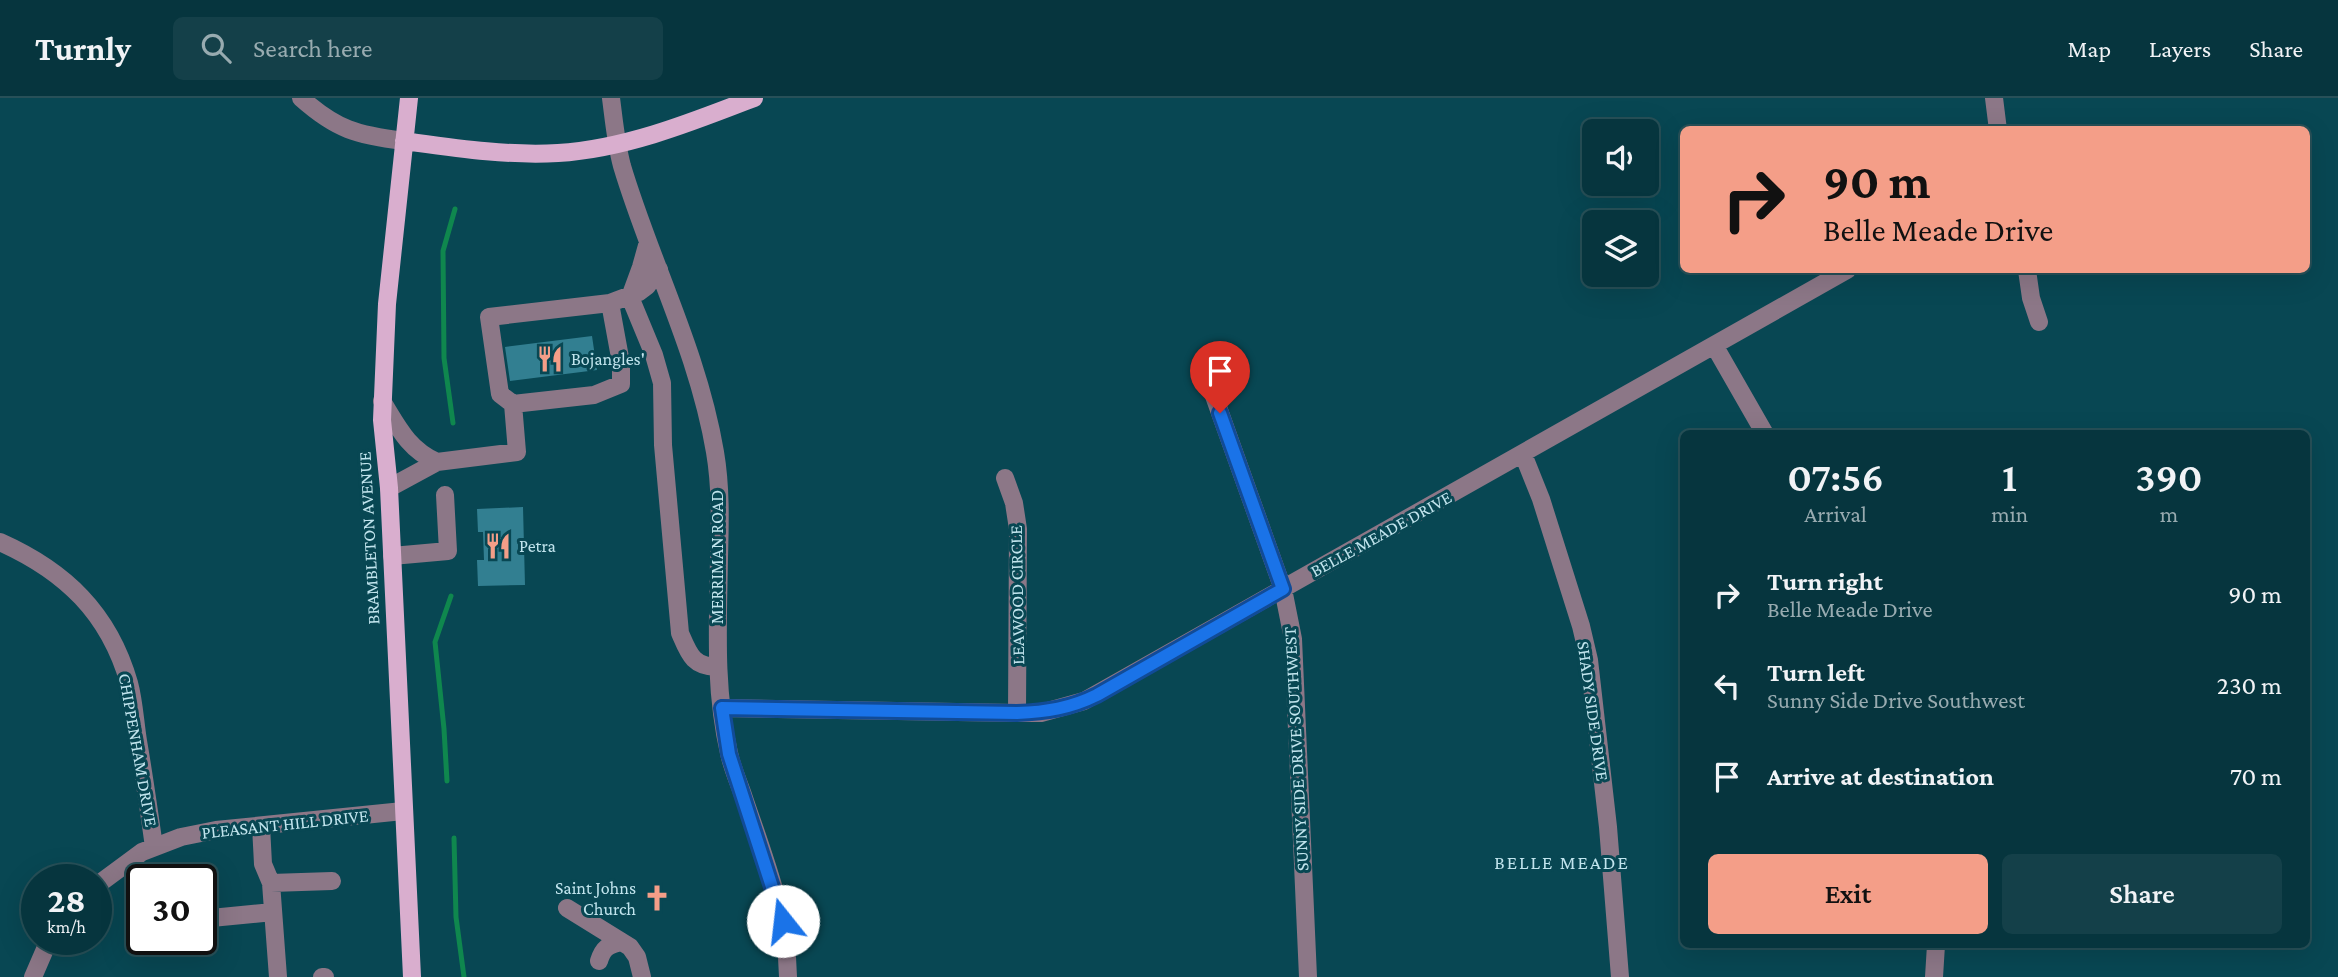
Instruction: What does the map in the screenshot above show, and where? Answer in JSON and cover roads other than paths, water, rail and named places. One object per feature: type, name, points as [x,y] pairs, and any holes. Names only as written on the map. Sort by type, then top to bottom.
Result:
[{"type":"main road","name":"BRAMBLETON AVENUE","points":[[409,98],[390,268],[382,420],[389,488],[412,977]]},
{"type":"main road","points":[[404,141],[530,154],[561,153],[617,144],[754,98]]},
{"type":"street","points":[[301,98],[341,127],[368,136],[404,141]]},
{"type":"street","name":"MERRIMAN ROAD","points":[[611,98],[617,144],[648,242],[698,375],[716,456],[720,520],[718,667],[722,708],[729,754],[783,921],[788,977]]},
{"type":"street","points":[[1994,98],[1998,126]]},
{"type":"street","points":[[648,242],[630,297],[654,355],[662,383],[663,445],[680,633],[690,655],[704,667],[718,667]]},
{"type":"street","points":[[610,303],[621,363],[621,384],[594,395],[513,404],[500,394],[489,317],[610,303],[630,297],[647,286],[659,269]]},
{"type":"street","name":"BELLE MEADE DRIVE","points":[[722,708],[1041,713],[1084,701],[1842,273]]},
{"type":"street","points":[[2027,273],[2039,322]]},
{"type":"street","points":[[1714,345],[1763,430]]},
{"type":"street","name":"SUNNY SIDE DRIVE SOUTHWEST","points":[[1204,368],[1283,589],[1293,639],[1308,977]]},
{"type":"street","points":[[382,401],[407,441],[421,455],[437,462]]},
{"type":"street","points":[[389,488],[437,462],[517,452],[513,404]]},
{"type":"street","name":"SHADY SIDE DRIVE","points":[[1523,454],[1541,499],[1589,660],[1608,827],[1620,977]]},
{"type":"street","name":"LEAWOOD CIRCLE","points":[[1005,478],[1018,529],[1017,713]]},
{"type":"street","points":[[392,556],[448,551],[445,495]]},
{"type":"street","name":"CHIPPENHAM DRIVE","points":[[0,542],[51,569],[73,587],[109,632],[130,686],[155,847]]},
{"type":"street","name":"PLEASANT HILL DRIVE","points":[[112,873],[155,847],[181,837],[216,830],[403,811]]},
{"type":"street","points":[[261,826],[263,864],[271,883],[278,977]]},
{"type":"street","points":[[271,883],[332,881]]},
{"type":"street","points":[[567,908],[630,947],[637,957],[642,977]]},
{"type":"street","points":[[217,917],[273,912]]},
{"type":"street","points":[[599,961],[603,950],[621,942]]},
{"type":"street","points":[[1934,977],[1936,948]]},
{"type":"street","points":[[33,977],[43,955]]},
{"type":"waterway","points":[[453,423],[444,358],[443,251],[455,209]]},
{"type":"waterway","points":[[447,781],[435,642],[451,596]]},
{"type":"waterway","points":[[454,838],[456,917],[464,977]]},
{"type":"place","name":"Bojangles'","points":[[550,359]]},
{"type":"place","name":"Petra","points":[[498,546]]},
{"type":"place","name":"Saint Johns Church","points":[[657,898]]},
{"type":"district","name":"BELLE MEADE","points":[[1562,862]]}]
